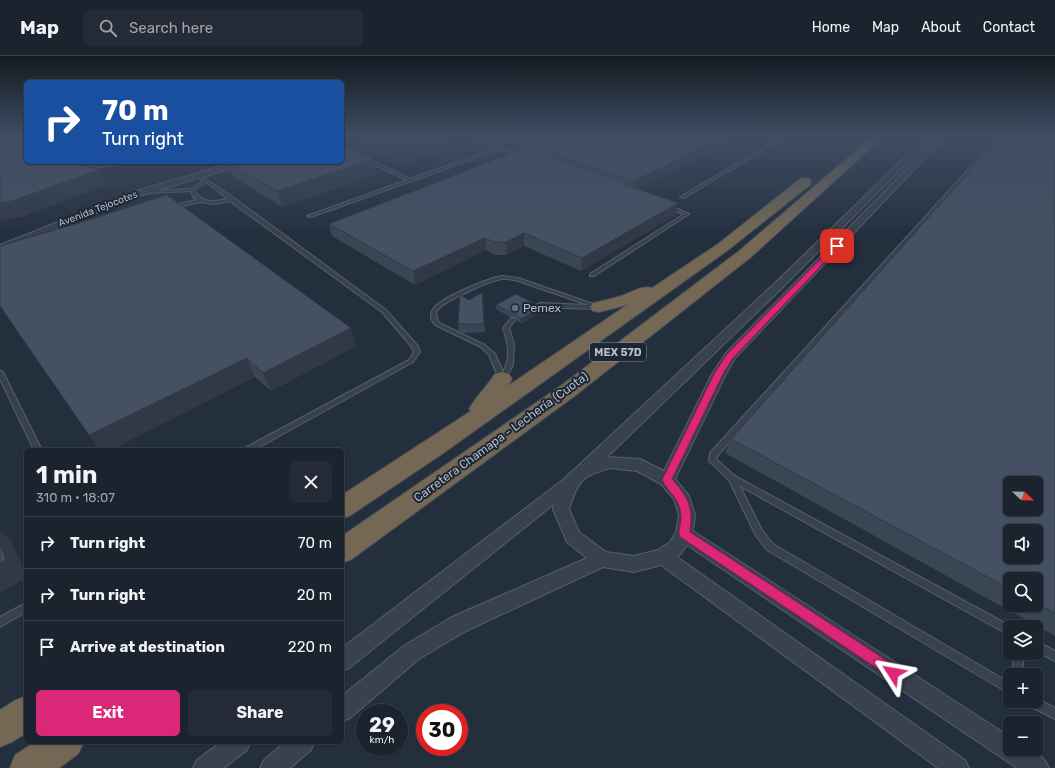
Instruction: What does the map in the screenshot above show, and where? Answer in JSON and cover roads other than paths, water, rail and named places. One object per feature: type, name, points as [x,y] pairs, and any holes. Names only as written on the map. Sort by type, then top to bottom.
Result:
[{"type":"highway","name":"MEX 57D","points":[[344,507],[434,448],[723,247],[820,169]]},
{"type":"highway","name":"Carretera Chamapa - Lechería (Cuota)","points":[[344,550],[581,380],[745,254],[841,169]]},
{"type":"highway","points":[[599,307],[627,300],[647,292],[690,264],[723,247]]},
{"type":"highway","points":[[434,448],[483,407],[502,379]]},
{"type":"highway","points":[[0,730],[24,714]]},
{"type":"highway","points":[[28,768],[63,744]]},
{"type":"street","name":"Avenida Tejocotes","points":[[0,239],[111,195],[192,169]]},
{"type":"street","name":"Avenida Tejocotes","points":[[0,248],[139,193],[201,178],[224,169]]},
{"type":"street","points":[[344,659],[570,483],[777,287],[897,169]]},
{"type":"street","points":[[667,480],[718,374],[730,356],[911,169]]},
{"type":"street","points":[[570,483],[561,509],[573,537],[602,559],[634,564],[663,557],[676,547],[684,534],[687,515],[681,496],[667,480],[640,465],[610,462],[583,471]]},
{"type":"street","points":[[684,534],[1037,768]]},
{"type":"street","points":[[663,557],[957,768]]},
{"type":"street","points":[[344,708],[412,652],[460,624],[602,559]]},
{"type":"street","points":[[206,768],[236,744]]},
{"type":"street","points":[[272,768],[301,744]]},
{"type":"lane","points":[[386,169],[410,180]]},
{"type":"lane","points":[[309,216],[440,169]]},
{"type":"lane","points":[[682,197],[729,169]]},
{"type":"lane","points":[[971,169],[713,455],[713,461],[732,478],[1003,627]]},
{"type":"lane","points":[[192,190],[201,178],[232,199],[384,311],[414,345],[417,352],[410,361],[252,448]]},
{"type":"lane","points":[[139,193],[192,190]]},
{"type":"lane","points":[[192,190],[194,197],[200,201]]},
{"type":"lane","points":[[169,203],[178,204],[200,201],[218,202],[232,199]]},
{"type":"lane","points":[[164,210],[178,204]]},
{"type":"lane","points":[[592,275],[685,217],[687,214],[662,204]]},
{"type":"lane","points":[[502,379],[492,354],[483,346],[437,324],[434,320],[434,313],[436,308],[443,302],[494,279],[505,277],[516,279],[599,307]]},
{"type":"lane","points":[[534,308],[540,305],[599,307]]},
{"type":"lane","points":[[502,379],[510,365],[511,344],[506,328],[508,323],[513,319]]},
{"type":"lane","points":[[0,372],[37,448]]},
{"type":"lane","points":[[732,478],[759,533],[770,547],[1003,685]]},
{"type":"lane","points":[[0,622],[24,608]]},
{"type":"lane","points":[[1043,650],[1055,656]]},
{"type":"lane","points":[[1043,708],[1055,714]]},
{"type":"place","name":"Pemex","points":[[515,308]]}]
